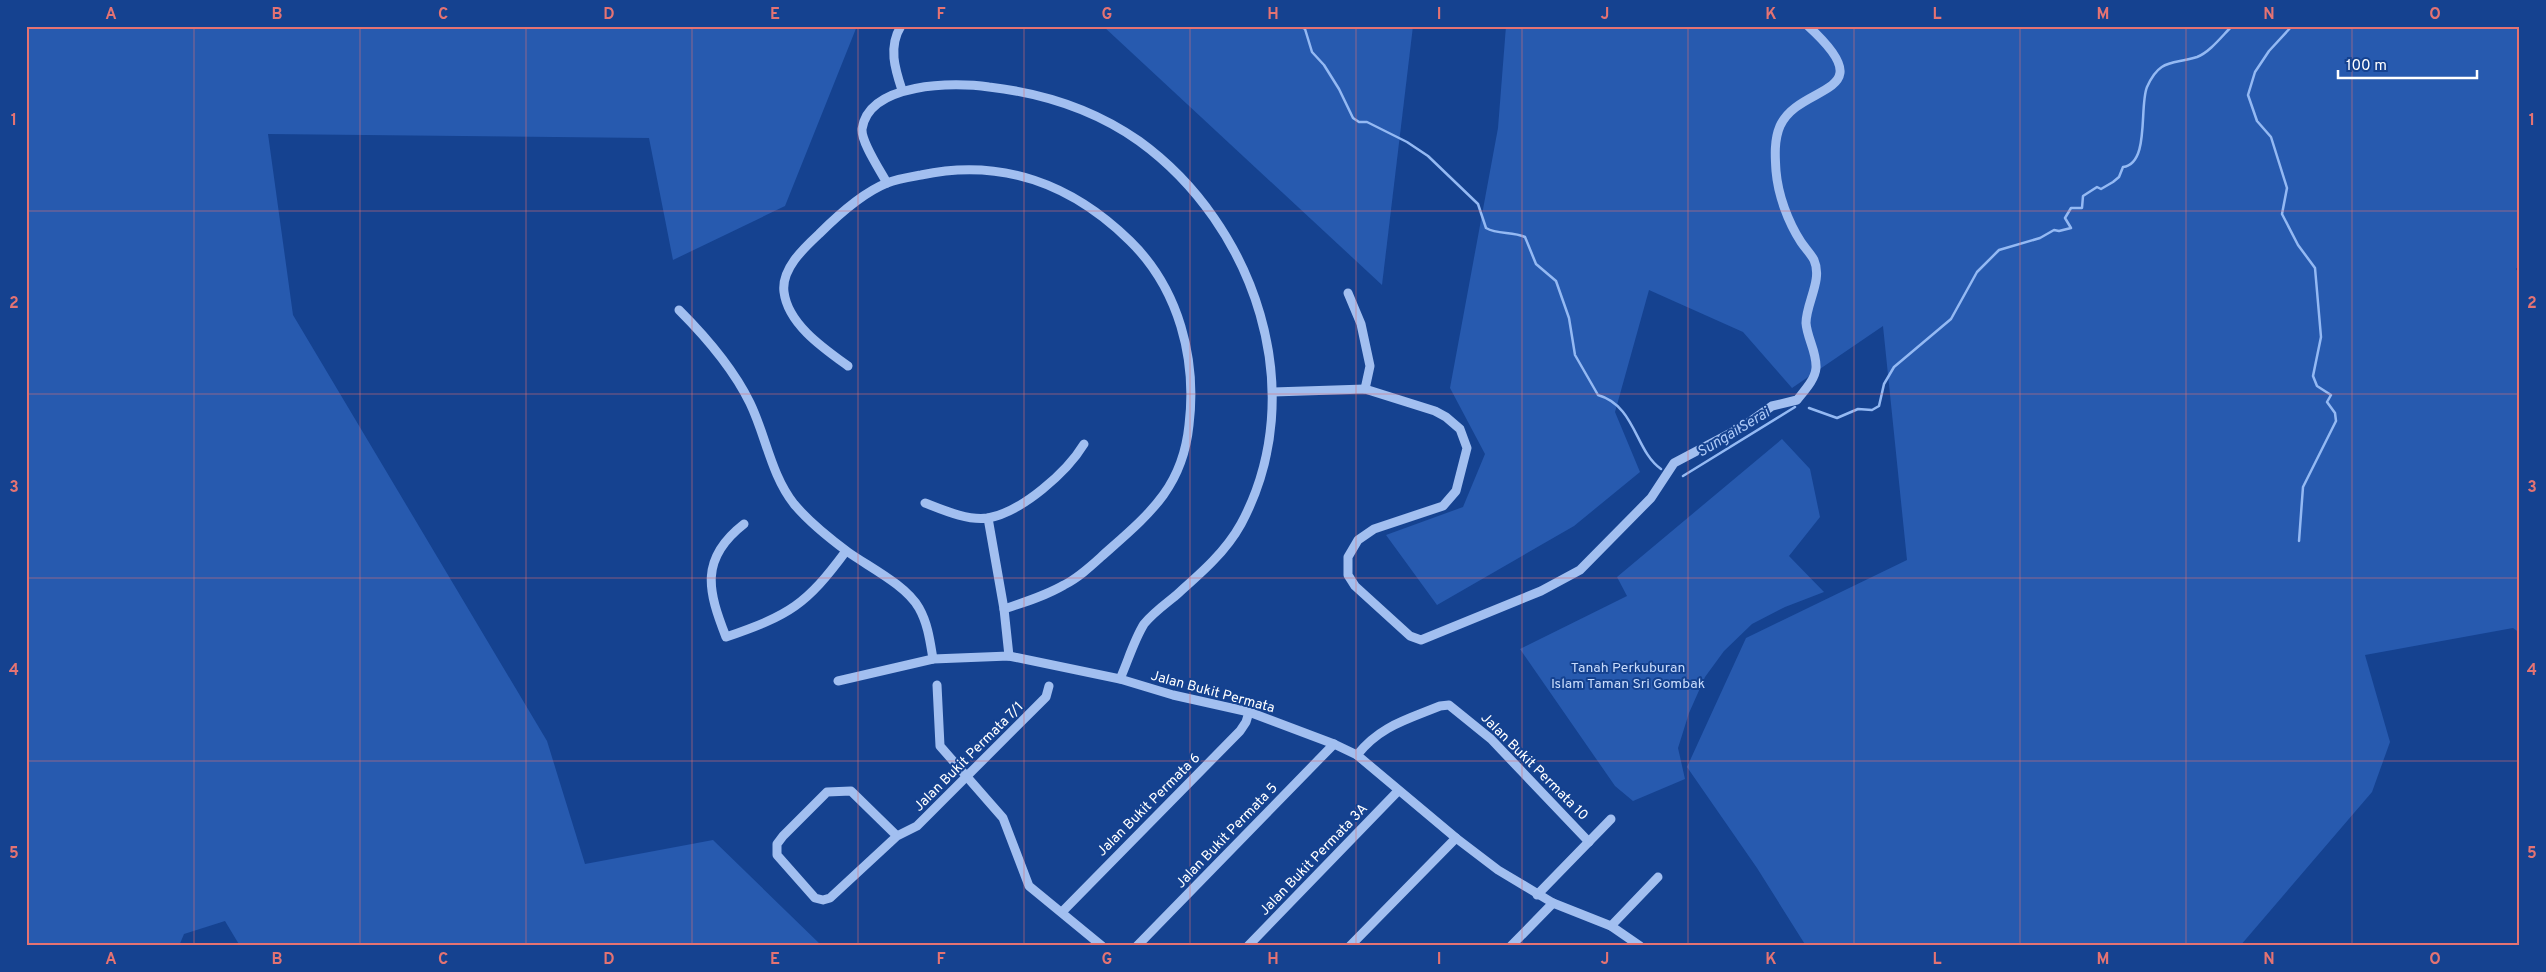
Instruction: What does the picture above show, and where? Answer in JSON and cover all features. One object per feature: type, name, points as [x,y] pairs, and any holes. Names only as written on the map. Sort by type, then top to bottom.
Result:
[{"type":"street","points":[[901,26],[893,49],[894,67],[902,90]]},
{"type":"street","points":[[1273,392],[1365,389],[1446,417],[1460,429],[1467,448],[1456,491],[1442,506],[1374,529],[1358,540],[1348,558],[1348,575],[1354,586],[1410,636],[1421,640],[1541,591],[1580,570],[1652,498],[1674,463],[1744,426],[1772,406],[1797,400],[1807,388],[1816,368],[1806,325],[1816,280],[1815,261],[1789,223],[1776,173],[1775,142],[1780,125],[1793,111],[1833,86],[1839,75],[1839,65],[1834,53],[1808,26]]},
{"type":"street","points":[[887,183],[863,138],[862,128],[874,107],[902,90],[953,86],[987,86],[1061,102],[1113,125],[1157,155],[1182,177],[1203,203],[1240,258],[1264,324],[1271,360],[1273,392],[1264,464],[1241,524],[1214,562],[1145,623],[1120,679]]},
{"type":"street","points":[[848,366],[829,352],[797,321],[784,291],[788,270],[807,246],[829,224],[859,200],[887,183],[942,170],[993,171],[1036,180],[1073,197],[1103,216],[1143,253],[1174,308],[1188,353],[1192,397],[1186,447],[1172,481],[1159,504],[1081,575],[1046,595],[1004,609]]},
{"type":"street","points":[[1348,293],[1361,324],[1370,366],[1365,389]]},
{"type":"street","points":[[679,310],[702,333],[738,380],[750,404],[778,476],[793,502],[808,518],[846,551],[904,591],[919,606],[928,628],[933,658]]},
{"type":"street","points":[[925,503],[949,513],[988,518],[1012,508],[1046,488],[1073,462],[1084,444]]},
{"type":"street","points":[[988,518],[1004,609],[1009,656]]},
{"type":"street","points":[[744,524],[724,542],[713,568],[710,589],[726,637],[769,622],[799,605],[820,585],[846,551]]},
{"type":"street","name":"Jalan Bukit Permata","points":[[838,681],[933,658],[1009,656],[1120,679],[1173,695],[1250,712],[1334,744],[1357,755],[1398,791],[1498,870],[1553,903],[1612,926],[1640,946]]},
{"type":"street","points":[[937,685],[940,746],[1003,818],[1030,886],[1102,946]]},
{"type":"street","name":"Jalan Bukit Permata 7/1","points":[[897,836],[851,791],[827,792],[783,836],[777,844],[778,855],[815,898],[822,900],[830,898],[897,836],[917,826],[1046,697],[1049,686]]},
{"type":"street","name":"Jalan Bukit Permata 10","points":[[1357,755],[1382,730],[1440,706],[1449,706],[1491,739],[1589,842]]},
{"type":"street","name":"Jalan Bukit Permata 6","points":[[1062,912],[1240,731],[1250,712]]},
{"type":"street","name":"Jalan Bukit Permata 5","points":[[1137,946],[1334,744]]},
{"type":"street","name":"Jalan Bukit Permata 3A","points":[[1248,946],[1398,791]]},
{"type":"street","points":[[1537,895],[1611,819]]},
{"type":"street","points":[[1350,946],[1456,838]]},
{"type":"street","points":[[1612,926],[1658,877]]},
{"type":"street","points":[[1511,946],[1553,903]]},
{"type":"green space","points":[[26,26],[857,26],[785,206],[673,260],[649,138],[268,134],[293,315],[547,741],[585,864],[713,840],[822,946],[240,946],[225,921],[184,934],[179,946],[26,946]]},
{"type":"green space","points":[[1103,26],[1413,26],[1382,285]]},
{"type":"green space","points":[[1506,26],[2520,26],[2520,264],[2516,269],[2520,275],[2520,633],[2513,628],[2365,655],[2390,742],[2372,792],[2240,946],[1806,946],[1757,868],[1687,767],[1746,638],[1907,560],[1883,326],[1792,388],[1743,332],[1649,290],[1615,412],[1640,472],[1574,526],[1437,605],[1386,535],[1463,507],[1485,454],[1450,388],[1498,128]]},
{"type":"green space","name":"Tanah Perkuburan Islam Taman Sri Gombak","points":[[1782,439],[1810,469],[1820,517],[1789,556],[1824,592],[1785,607],[1752,624],[1724,651],[1705,677],[1689,713],[1678,748],[1685,779],[1633,801],[1615,786],[1520,649],[1627,596],[1617,577]]},
{"type":"waterway","name":"Sungai Serai","points":[[1299,26],[1305,29],[1312,52],[1324,65],[1339,89],[1353,118],[1359,122],[1367,122],[1407,142],[1428,156],[1478,204],[1486,228],[1495,232],[1525,237],[1536,264],[1556,281],[1569,318],[1575,355],[1598,395],[1611,401],[1620,409],[1628,419],[1652,461],[1661,469]]},
{"type":"waterway","name":"Sungai Serai","points":[[1809,408],[1837,418],[1858,409],[1872,410],[1879,406],[1884,384],[1894,367],[1951,319],[1977,272],[1999,250],[2040,238],[2054,230],[2059,231],[2071,228],[2065,218],[2071,208],[2082,208],[2083,196],[2097,187],[2101,189],[2113,182],[2119,177],[2123,167],[2131,163],[2137,156],[2142,133],[2147,87],[2157,71],[2168,64],[2202,55],[2232,26]]},
{"type":"waterway","points":[[2292,26],[2269,51],[2255,72],[2248,95],[2257,121],[2271,137],[2287,188],[2282,214],[2298,245],[2315,268],[2321,337],[2313,376],[2317,386],[2331,395],[2327,402],[2335,413],[2336,421],[2303,487],[2299,541]]},
{"type":"waterway","name":"Sungai Serai","points":[[1683,476],[1795,407]]}]
